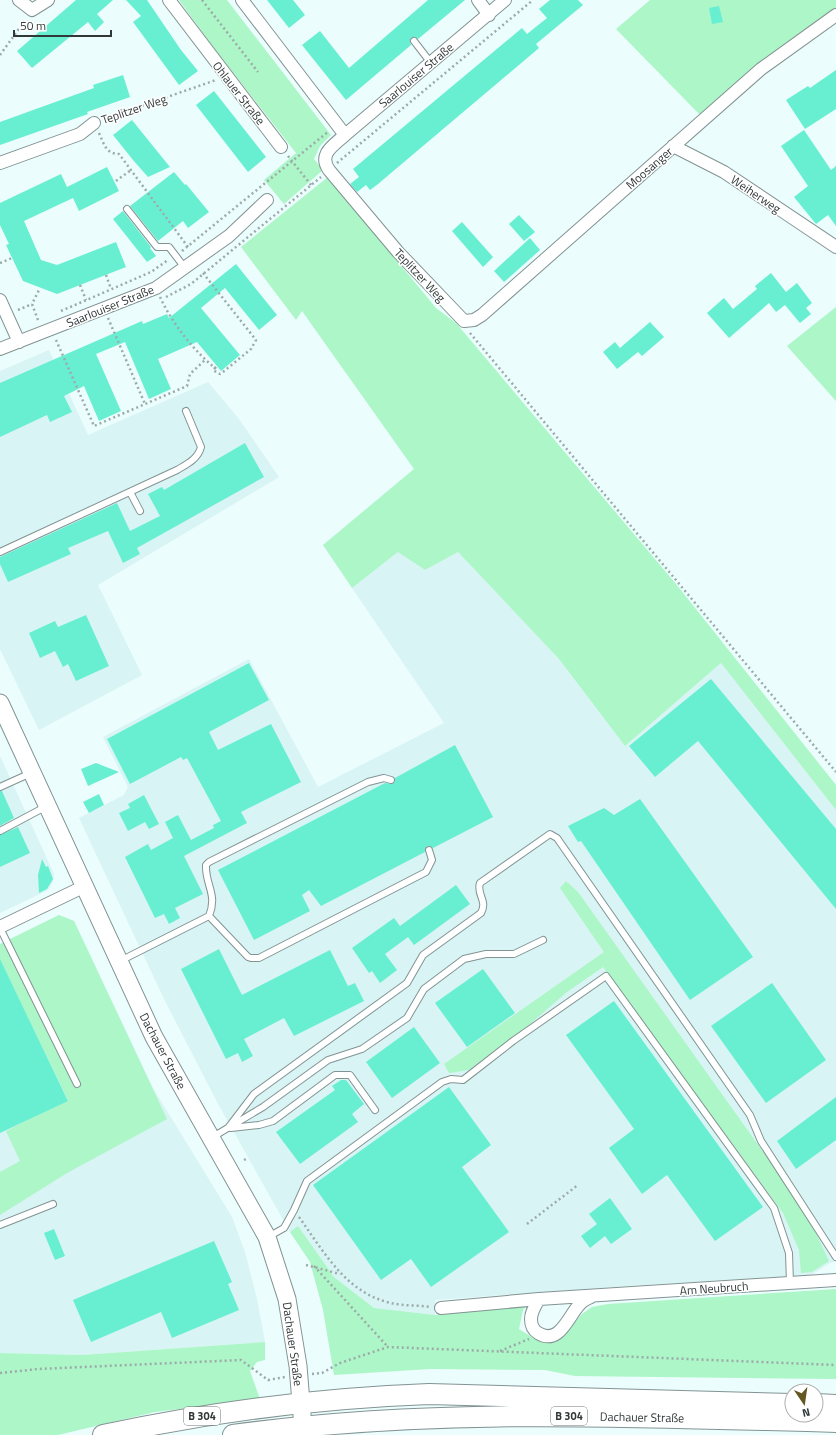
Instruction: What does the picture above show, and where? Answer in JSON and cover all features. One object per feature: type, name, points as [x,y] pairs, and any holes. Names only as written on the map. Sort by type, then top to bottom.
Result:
[{"type":"main road","name":"Dachauer Straße","points":[[0,703],[83,887],[154,1037],[267,1237],[285,1290],[298,1366],[303,1427],[428,1417],[502,1416],[836,1422]]},
{"type":"main road","name":"Dachauer Straße","points":[[301,1404],[377,1396],[429,1394],[784,1404]]},
{"type":"main road","name":"B 304","points":[[103,1435],[171,1421],[301,1404]]},
{"type":"main road","points":[[824,1404],[836,1405]]},
{"type":"main road","name":"B 304","points":[[233,1435],[303,1427]]},
{"type":"street","points":[[19,0],[32,10],[48,0]]},
{"type":"street","name":"Ohlauer Straße","points":[[169,0],[282,147]]},
{"type":"street","points":[[242,0],[345,135]]},
{"type":"street","points":[[478,0],[488,15]]},
{"type":"street","name":"Saarlouiser Straße","points":[[329,170],[324,158],[328,150],[505,0]]},
{"type":"street","name":"Moosanger","points":[[464,321],[474,320],[482,315],[761,69],[836,15]]},
{"type":"street","name":"Teplitzer Weg","points":[[0,163],[80,134],[94,123]]},
{"type":"street","name":"Weiherweg","points":[[673,146],[724,172],[836,247]]},
{"type":"street","name":"Teplitzer Weg","points":[[329,170],[398,252],[464,321]]},
{"type":"street","name":"Saarlouiser Straße","points":[[0,350],[156,288],[229,236],[267,200]]},
{"type":"street","points":[[0,300],[19,342]]},
{"type":"street","points":[[0,927],[83,887]]},
{"type":"street","name":"Am Neubruch","points":[[441,1308],[539,1299],[836,1280]]},
{"type":"street","points":[[539,1299],[533,1309],[531,1319],[532,1326],[536,1332],[549,1336],[564,1328],[578,1306],[584,1300],[592,1296]]},
{"type":"lane","points":[[414,41],[431,63]]},
{"type":"lane","points":[[127,209],[157,247],[169,247],[176,255],[190,265]]},
{"type":"lane","points":[[0,552],[186,465],[200,453],[201,447],[186,411]]},
{"type":"lane","points":[[130,492],[140,511]]},
{"type":"lane","points":[[0,787],[32,772]]},
{"type":"lane","points":[[118,962],[209,916],[212,908],[213,894],[206,872],[206,865],[210,862],[368,782],[384,778],[391,780]]},
{"type":"lane","points":[[0,832],[47,806]]},
{"type":"lane","points":[[228,1128],[254,1094],[407,983],[423,955],[481,913],[484,902],[479,891],[480,883],[550,834],[556,838],[750,1115],[761,1141],[836,1257]]},
{"type":"lane","points":[[209,916],[248,957],[259,958],[426,872],[432,860],[429,850]]},
{"type":"lane","points":[[0,927],[77,1084]]},
{"type":"lane","points":[[210,1138],[263,1107],[328,1060],[362,1049],[406,1018],[424,989],[464,959],[486,954],[514,954],[542,940]]},
{"type":"lane","points":[[267,1237],[284,1228],[307,1181],[442,1082],[451,1079],[463,1080],[513,1041],[606,976],[774,1208],[789,1253],[790,1283]]},
{"type":"lane","points":[[228,1128],[259,1125],[273,1121],[335,1075],[350,1075],[376,1110]]},
{"type":"lane","points":[[0,1225],[53,1204]]},
{"type":"path","points":[[202,0],[258,72]]},
{"type":"path","points":[[288,203],[533,0]]},
{"type":"path","points":[[0,55],[19,31],[32,10]]},
{"type":"path","name":"Teplitzer Weg","points":[[94,123],[226,76]]},
{"type":"path","points":[[94,123],[106,149],[113,154],[119,154],[188,247]]},
{"type":"path","points":[[59,311],[150,272],[188,247],[337,124]]},
{"type":"path","points":[[282,147],[311,185]]},
{"type":"path","points":[[116,181],[131,170]]},
{"type":"path","points":[[0,263],[12,258]]},
{"type":"path","points":[[156,288],[168,315],[205,360],[216,367],[213,370],[216,373],[221,374],[251,349],[256,340],[190,265]]},
{"type":"path","points":[[106,275],[111,289]]},
{"type":"path","points":[[80,285],[86,300]]},
{"type":"path","points":[[7,315],[32,304],[40,288]]},
{"type":"path","points":[[32,304],[38,320]]},
{"type":"path","points":[[104,309],[145,404]]},
{"type":"path","points":[[14,330],[45,317]]},
{"type":"path","points":[[464,321],[467,329],[836,772]]},
{"type":"path","points":[[52,329],[94,426],[187,386],[190,374],[205,360]]},
{"type":"path","points":[[527,1224],[578,1185]]},
{"type":"path","points":[[294,1210],[340,1274],[363,1292],[391,1303],[441,1308]]},
{"type":"path","points":[[306,1265],[340,1274]]},
{"type":"path","points":[[314,1266],[388,1347]]},
{"type":"path","points":[[498,1352],[528,1340],[536,1332]]},
{"type":"path","points":[[322,1373],[340,1363],[388,1347],[836,1365]]},
{"type":"path","points":[[0,1373],[38,1369],[241,1360],[268,1380]]},
{"type":"shaded area","points":[[49,350],[88,435],[208,382],[239,419],[279,477],[98,585],[142,675],[39,730],[0,649],[0,371]]},
{"type":"shaded area","points":[[398,552],[425,570],[458,552],[559,659],[625,746],[721,663],[836,810],[836,1261],[811,1275],[627,1286],[435,1300],[435,1315],[374,1308],[334,1277],[298,1227],[290,1232],[217,1102],[164,999],[79,818],[124,795],[128,787],[103,737],[249,659],[318,787],[444,723],[352,588]]},
{"type":"shaded area","points":[[0,756],[54,874],[53,882],[48,890],[0,913]]},
{"type":"shaded area","points":[[59,915],[74,921],[153,1088],[232,1217],[245,1252],[257,1299],[265,1342],[82,1355],[0,1353],[0,944]]},
{"type":"green space","points":[[179,0],[227,0],[331,135],[320,146],[314,159],[323,170],[284,204],[264,180],[296,153],[213,47]]},
{"type":"green space","points":[[650,0],[836,0],[836,14],[703,118],[616,29]]},
{"type":"green space","points":[[328,177],[436,308],[456,323],[676,584],[836,785],[836,810],[721,663],[625,746],[559,659],[458,552],[425,570],[398,552],[352,588],[323,545],[414,469],[302,311],[296,320],[241,247]]},
{"type":"green space","points":[[836,307],[836,401],[787,346]]},
{"type":"green space","points":[[566,881],[578,892],[776,1170],[815,1231],[829,1261],[812,1272],[801,1273],[799,1250],[783,1213],[603,967],[567,992],[530,1024],[469,1070],[449,1073],[444,1064],[604,952],[560,888]]},
{"type":"green space","points":[[59,915],[74,921],[167,1119],[67,1173],[0,1215],[0,1172],[20,1161],[6,1131],[68,1100],[0,962],[0,944]]},
{"type":"green space","points":[[298,1226],[334,1277],[374,1308],[435,1315],[528,1305],[523,1310],[519,1329],[535,1339],[559,1340],[582,1314],[592,1307],[608,1304],[836,1289],[836,1379],[575,1376],[545,1370],[430,1369],[334,1375],[323,1310],[310,1262],[290,1232]]},
{"type":"green space","points":[[265,1342],[265,1360],[257,1362],[250,1371],[260,1399],[155,1412],[58,1435],[0,1435],[0,1353],[82,1355]]},
{"type":"building","points":[[76,0],[113,0],[97,14],[104,22],[95,31],[88,22],[32,68],[17,51]]},
{"type":"building","points":[[126,0],[147,0],[181,50],[198,71],[179,85],[133,22],[141,16]]},
{"type":"building","points":[[267,0],[293,0],[305,15],[289,28]]},
{"type":"building","points":[[428,0],[465,0],[418,39],[415,37],[411,38],[411,45],[346,100],[302,45],[320,31],[349,68]]},
{"type":"building","points":[[550,0],[578,0],[583,5],[536,44],[539,48],[378,184],[370,190],[366,185],[357,192],[350,184],[359,177],[353,169],[522,28],[527,34],[547,18],[539,9]]},
{"type":"building","points":[[719,6],[723,22],[712,24],[709,8]]},
{"type":"building","points":[[836,70],[836,109],[805,129],[786,100],[808,86],[810,88]]},
{"type":"building","points":[[123,75],[130,97],[87,112],[88,114],[0,145],[0,122],[94,88],[93,85]]},
{"type":"building","points":[[214,91],[266,157],[248,172],[196,105]]},
{"type":"building","points":[[132,120],[170,167],[148,177],[133,160],[113,135]]},
{"type":"building","points":[[804,130],[831,170],[836,166],[836,226],[828,215],[816,224],[794,197],[808,186],[781,146]]},
{"type":"building","points":[[107,167],[119,191],[79,211],[73,198],[24,221],[41,260],[57,265],[116,242],[126,267],[57,294],[23,281],[6,245],[9,244],[0,225],[0,203],[61,174],[67,187]]},
{"type":"building","points":[[174,172],[209,212],[188,228],[183,221],[158,241],[130,206]]},
{"type":"building","points":[[123,211],[151,247],[150,248],[156,256],[147,262],[113,219]]},
{"type":"building","points":[[519,215],[535,232],[524,241],[509,224]]},
{"type":"building","points":[[462,222],[493,257],[483,267],[452,231]]},
{"type":"building","points":[[530,238],[540,250],[504,282],[494,271]]},
{"type":"building","points":[[236,264],[277,315],[259,330],[225,288],[201,308],[240,355],[221,371],[197,342],[158,359],[171,389],[149,399],[125,342],[96,354],[121,411],[99,421],[84,386],[64,396],[72,412],[50,422],[47,415],[0,437],[0,383],[142,321],[143,324],[167,314],[169,318]]},
{"type":"building","points":[[771,273],[786,292],[797,283],[812,303],[806,308],[811,314],[800,323],[785,305],[776,312],[769,303],[729,338],[707,313],[724,298],[733,309],[757,289],[755,286]]},
{"type":"building","points":[[650,322],[664,337],[642,356],[638,352],[617,369],[603,352],[615,342],[620,348]]},
{"type":"building","points":[[245,443],[264,477],[137,548],[140,554],[123,563],[108,531],[68,548],[71,554],[8,582],[0,564],[0,557],[117,503],[130,531],[160,516],[148,494],[162,487],[164,490]]},
{"type":"building","points":[[86,615],[109,666],[76,681],[68,664],[63,667],[55,651],[40,658],[29,633],[55,621],[58,627]]},
{"type":"building","points":[[249,663],[269,700],[209,732],[218,750],[271,724],[301,782],[241,812],[247,823],[184,856],[203,894],[175,908],[180,918],[169,924],[164,914],[155,918],[125,857],[148,844],[151,850],[173,838],[165,822],[178,815],[191,840],[214,828],[213,825],[221,821],[187,758],[183,760],[181,757],[130,784],[107,739]]},
{"type":"building","points":[[711,679],[836,829],[836,909],[698,741],[655,777],[629,746]]},
{"type":"building","points":[[455,745],[493,817],[433,848],[427,846],[425,852],[321,906],[309,890],[302,895],[310,911],[254,940],[218,870],[385,783],[392,784],[395,782],[395,778]]},
{"type":"building","points":[[96,763],[119,772],[88,786],[81,769]]},
{"type":"building","points":[[0,791],[2,791],[14,818],[0,826]]},
{"type":"building","points":[[99,794],[104,805],[89,813],[83,802]]},
{"type":"building","points":[[144,795],[159,824],[149,829],[145,822],[128,831],[119,813],[130,808],[128,804]]},
{"type":"building","points":[[640,799],[753,957],[690,1000],[581,841],[578,842],[568,826],[604,808],[614,815]]},
{"type":"building","points":[[18,827],[30,853],[0,867],[0,835]]},
{"type":"building","points":[[42,859],[46,867],[48,866],[53,879],[47,889],[39,893],[38,875]]},
{"type":"building","points":[[456,885],[470,904],[414,945],[408,937],[385,954],[397,970],[380,983],[372,971],[369,973],[352,948],[394,918],[400,926]]},
{"type":"building","points":[[219,949],[242,995],[330,950],[348,986],[355,983],[364,1001],[294,1036],[284,1018],[244,1039],[253,1056],[242,1062],[238,1053],[226,1059],[181,969]]},
{"type":"building","points":[[0,959],[68,1101],[0,1133]]},
{"type":"building","points":[[483,969],[515,1013],[467,1047],[435,1003]]},
{"type":"building","points":[[772,983],[826,1060],[766,1103],[711,1026]]},
{"type":"building","points":[[614,1001],[763,1207],[715,1241],[667,1175],[642,1194],[609,1148],[634,1129],[566,1035]]},
{"type":"building","points":[[414,1027],[440,1063],[392,1098],[366,1062]]},
{"type":"building","points":[[341,1080],[346,1080],[364,1104],[352,1114],[358,1122],[300,1164],[276,1132],[335,1090],[332,1086]]},
{"type":"building","points":[[449,1087],[491,1145],[462,1167],[509,1232],[431,1287],[411,1259],[381,1280],[313,1185]]},
{"type":"building","points":[[836,1097],[836,1140],[796,1169],[777,1141]]},
{"type":"building","points":[[610,1198],[632,1229],[611,1244],[605,1236],[590,1248],[581,1236],[597,1224],[589,1214]]},
{"type":"building","points":[[54,1229],[65,1256],[55,1260],[44,1233]]},
{"type":"building","points":[[214,1241],[232,1282],[228,1284],[239,1310],[172,1338],[161,1312],[91,1342],[73,1300]]}]
